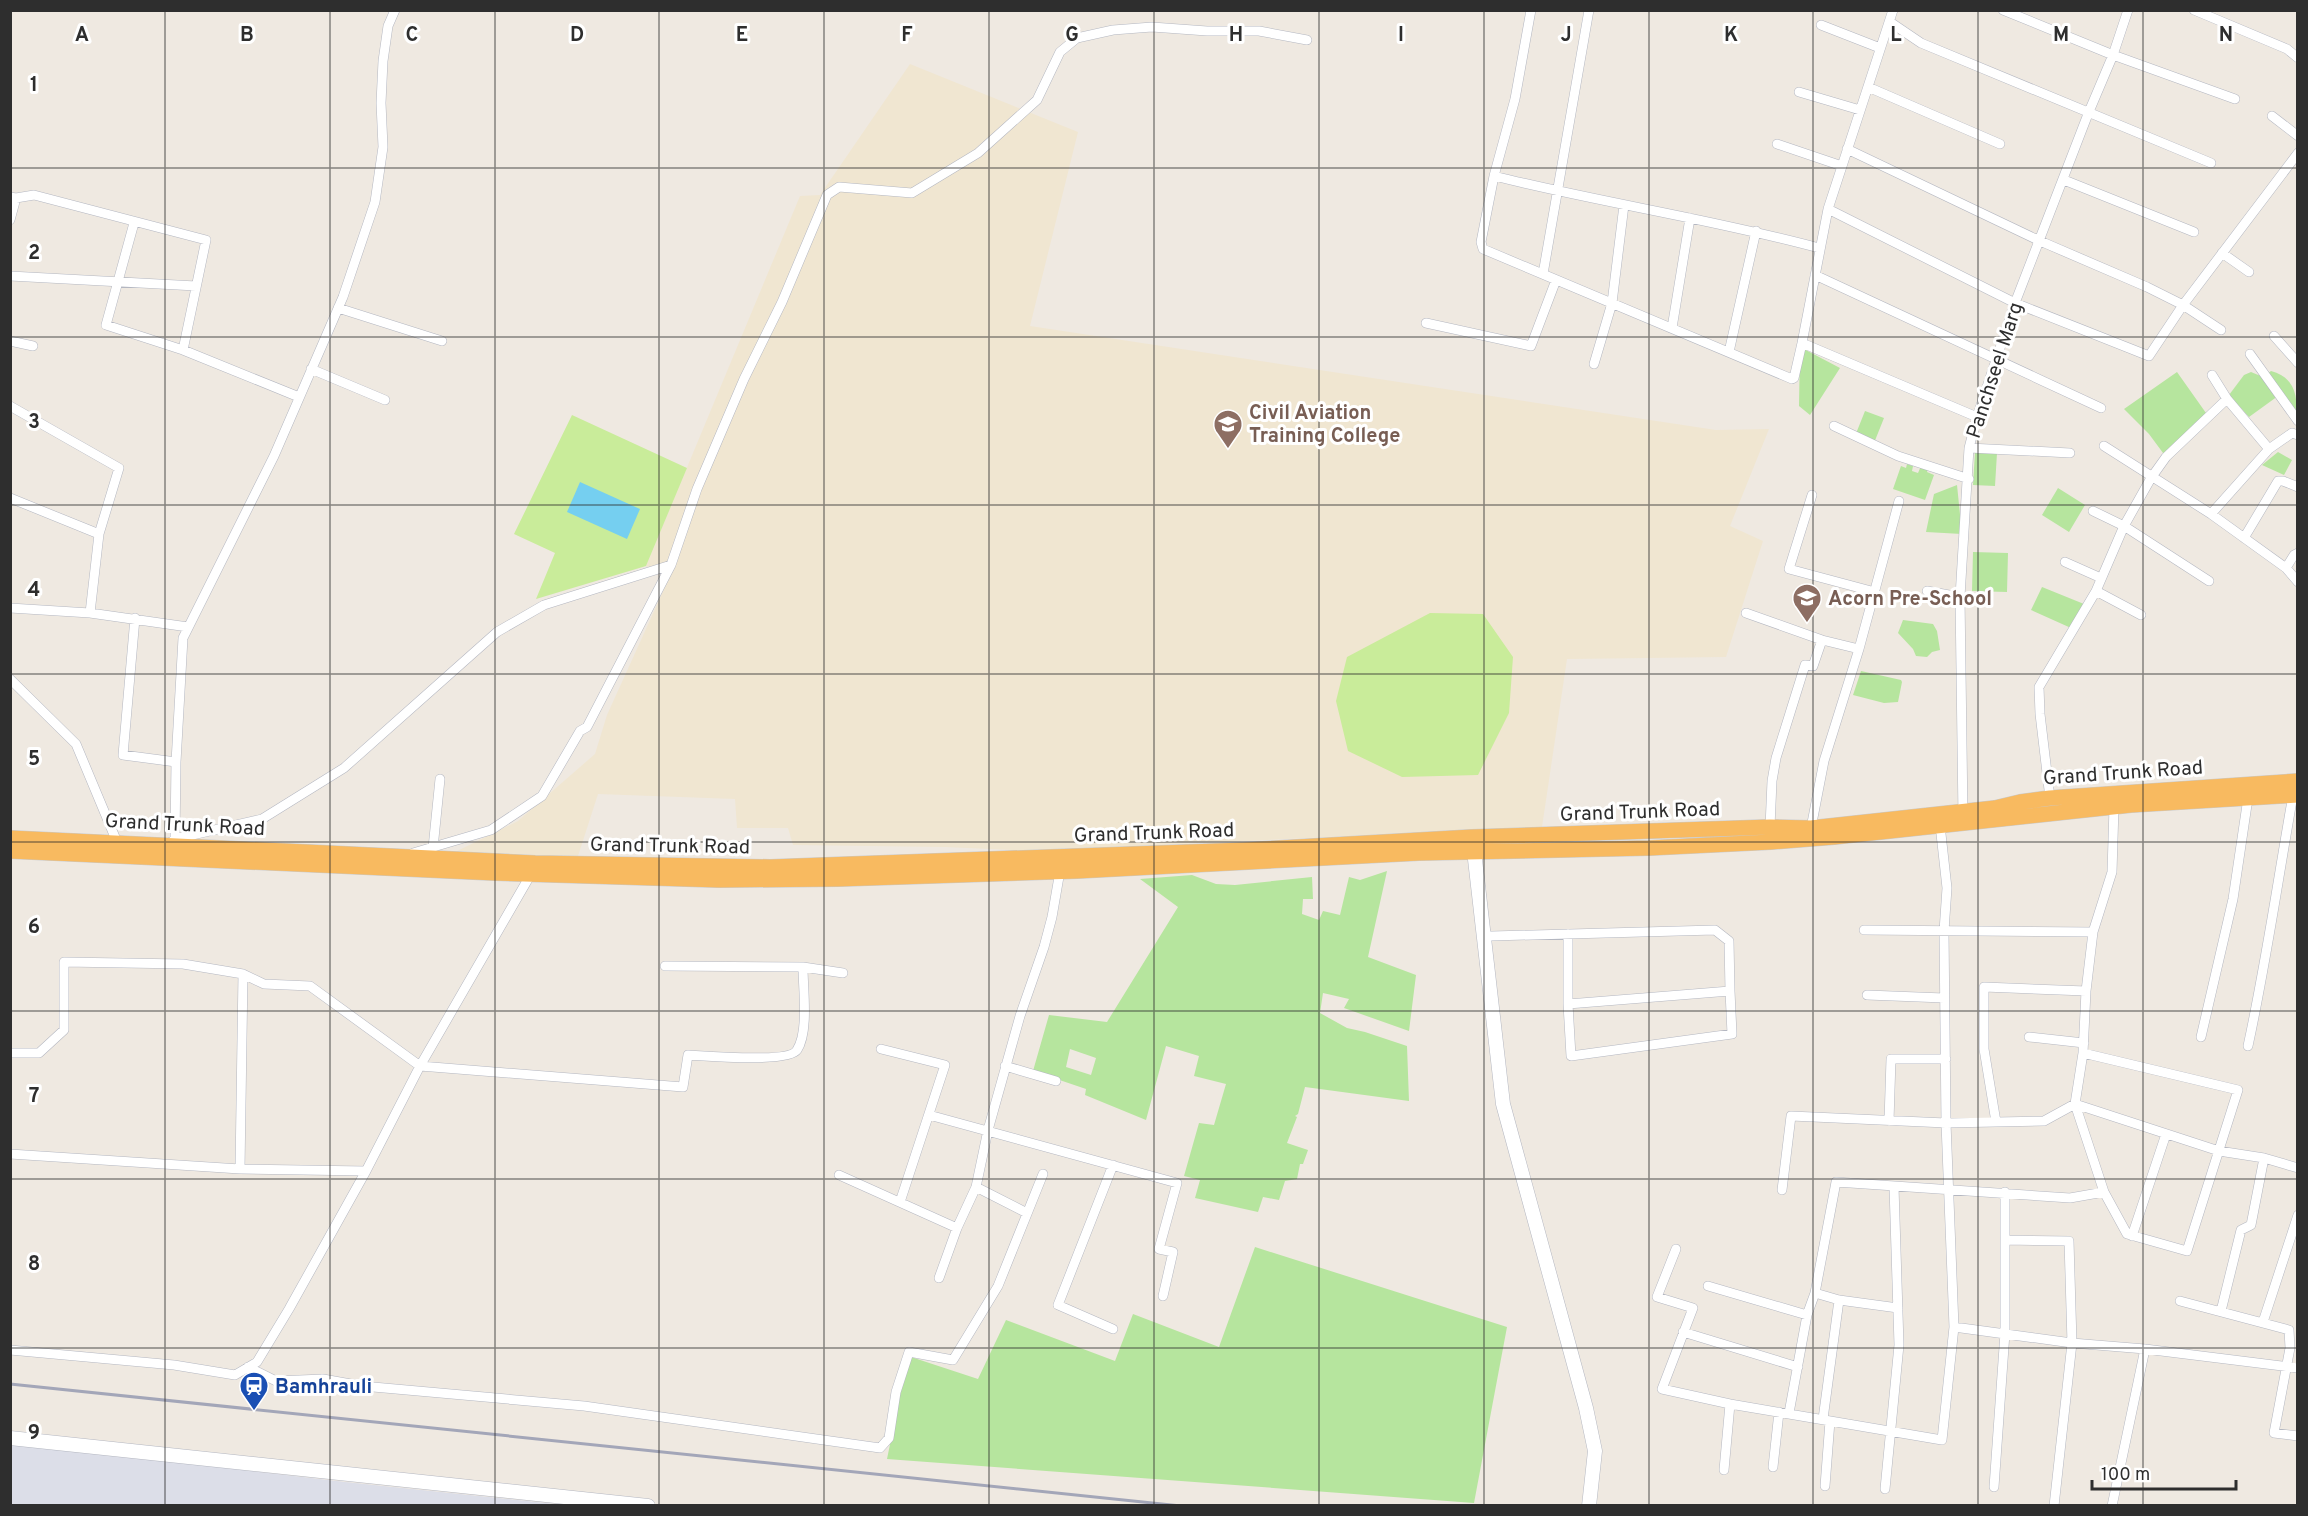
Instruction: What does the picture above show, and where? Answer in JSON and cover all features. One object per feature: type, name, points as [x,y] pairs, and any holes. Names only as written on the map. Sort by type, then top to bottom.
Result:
[{"type":"highway","name":"Grand Trunk Road","points":[[10,838],[172,842],[396,857],[657,867],[814,867],[1244,850],[1473,844],[1649,848],[1771,842],[1940,825],[1963,816],[2019,802],[2050,798],[2296,790]]},
{"type":"highway","name":"Grand Trunk Road","points":[[10,851],[531,874],[719,880],[838,879],[1060,871],[1473,844],[1770,827],[1811,828],[2248,798],[2296,790]]},
{"type":"main road","points":[[1473,844],[1503,1104],[1583,1396],[1594,1451],[1589,1503]]},
{"type":"main road","points":[[10,1438],[648,1506]]},
{"type":"street","points":[[395,10],[388,26],[383,61],[382,147],[375,202],[338,308],[274,456],[183,638],[172,842],[262,819],[344,768],[497,632],[544,605],[671,566]]},
{"type":"street","points":[[1531,10],[1515,99],[1494,176],[1481,242],[1483,249],[1792,379],[1802,343],[1828,209],[1893,10]]},
{"type":"street","points":[[1544,274],[1589,10]]},
{"type":"street","points":[[2003,10],[2113,56],[2235,99]]},
{"type":"street","name":"Panchseel Marg","points":[[1963,816],[1960,597],[1970,448],[1977,417],[2015,303],[2088,114],[2113,56],[2128,10]]},
{"type":"street","points":[[2193,10],[2287,49],[2298,58]]},
{"type":"street","points":[[1890,22],[1921,43],[2211,163]]},
{"type":"street","points":[[1821,25],[1880,48]]},
{"type":"street","points":[[396,857],[491,830],[542,796],[580,731],[587,727],[671,566],[706,467],[744,379],[782,302],[827,195],[839,187],[912,193],[978,153],[1037,100],[1060,52],[1077,38],[1113,30],[1152,27],[1207,31],[1259,31],[1307,40]]},
{"type":"street","points":[[1868,87],[2000,144]]},
{"type":"street","points":[[1799,92],[1860,110]]},
{"type":"street","points":[[2272,116],[2298,136]]},
{"type":"street","points":[[1777,144],[1842,166]]},
{"type":"street","points":[[1847,149],[2040,241],[2147,287],[2183,305],[2220,330]]},
{"type":"street","points":[[1828,209],[2015,303],[2149,356],[2183,305],[2298,153]]},
{"type":"street","points":[[1494,176],[1558,192],[1756,231],[1819,248]]},
{"type":"street","points":[[2064,180],[2194,232]]},
{"type":"street","points":[[10,220],[13,197],[34,195],[206,240],[183,350]]},
{"type":"street","points":[[1594,364],[1612,303],[1624,205]]},
{"type":"street","points":[[1672,328],[1690,218]]},
{"type":"street","points":[[134,223],[106,325],[183,350],[299,396]]},
{"type":"street","points":[[1729,352],[1756,231]]},
{"type":"street","points":[[2222,253],[2249,272]]},
{"type":"street","points":[[1815,275],[2101,408]]},
{"type":"street","points":[[10,276],[196,286]]},
{"type":"street","points":[[1426,323],[1531,346],[1556,280]]},
{"type":"street","points":[[338,308],[442,341]]},
{"type":"street","points":[[2274,336],[2298,363]]},
{"type":"street","points":[[10,341],[33,346]]},
{"type":"street","points":[[1802,343],[1977,417]]},
{"type":"street","points":[[2211,514],[2269,449],[2295,434],[2298,421],[2250,354]]},
{"type":"street","points":[[311,369],[385,400]]},
{"type":"street","points":[[2212,375],[2228,399],[2269,449]]},
{"type":"street","points":[[2050,798],[2039,687],[2096,591],[2124,526],[2151,478],[2166,457],[2228,399]]},
{"type":"street","points":[[10,406],[119,468],[99,534],[90,613]]},
{"type":"street","points":[[1834,426],[1898,456],[1969,479]]},
{"type":"street","points":[[2104,446],[2211,514],[2286,568],[2298,582]]},
{"type":"street","points":[[1970,448],[2070,453]]},
{"type":"street","points":[[2244,538],[2278,482],[2283,481],[2298,487]]},
{"type":"street","points":[[1812,495],[1789,569],[1875,592]]},
{"type":"street","points":[[10,498],[99,534]]},
{"type":"street","points":[[1811,828],[1824,761],[1859,649],[1899,501]]},
{"type":"street","points":[[2093,511],[2124,526],[2209,581]]},
{"type":"street","points":[[2286,568],[2294,555],[2298,554]]},
{"type":"street","points":[[2065,562],[2101,578]]},
{"type":"street","points":[[1927,591],[1960,597]]},
{"type":"street","points":[[2096,591],[2141,615]]},
{"type":"street","points":[[10,608],[90,613],[188,627]]},
{"type":"street","points":[[1746,613],[1822,640],[1859,649]]},
{"type":"street","points":[[135,618],[123,755],[176,762]]},
{"type":"street","points":[[1770,827],[1772,781],[1776,758],[1805,665],[1813,666],[1822,640]]},
{"type":"street","points":[[10,679],[76,744],[117,842]]},
{"type":"street","points":[[433,848],[440,779]]},
{"type":"street","points":[[2248,1046],[2262,983],[2273,903],[2296,790]]},
{"type":"street","points":[[2201,1037],[2232,899],[2248,798]]},
{"type":"street","points":[[2084,1053],[2238,1090],[2187,1251],[2127,1234],[2104,1192],[2075,1104],[2084,1053],[2086,991],[2093,932],[2112,872],[2114,807]]},
{"type":"street","points":[[1676,1248],[1657,1297],[1693,1308],[1662,1389],[1730,1404],[1942,1440],[1954,1327],[1948,1189],[1944,998],[1944,931],[1947,888],[1940,825]]},
{"type":"street","points":[[939,1278],[957,1228],[976,1187],[1005,1066],[1052,917],[1060,871]]},
{"type":"street","points":[[10,1350],[174,1365],[235,1375],[257,1362],[366,1171],[420,1066],[531,874]]},
{"type":"street","points":[[1484,936],[1715,930],[1729,941],[1732,1034],[1571,1056],[1568,934]]},
{"type":"street","points":[[1864,930],[2093,932]]},
{"type":"street","points":[[10,1053],[39,1053],[64,1030],[64,962],[183,964],[243,974],[264,984],[310,986],[420,1066],[683,1087],[688,1055],[773,1058],[788,1057],[796,1052],[803,1036],[803,967]]},
{"type":"street","points":[[665,966],[803,967],[843,973]]},
{"type":"street","points":[[240,1169],[243,974]]},
{"type":"street","points":[[1996,1122],[1984,1049],[1984,987],[2086,991]]},
{"type":"street","points":[[1569,1004],[1730,991]]},
{"type":"street","points":[[1867,995],[1944,998]]},
{"type":"street","points":[[2029,1036],[2084,1043]]},
{"type":"street","points":[[881,1049],[945,1065],[900,1202]]},
{"type":"street","points":[[1889,1121],[1891,1059],[1946,1059]]},
{"type":"street","points":[[1005,1066],[1056,1081]]},
{"type":"street","points":[[1782,1190],[1791,1116],[1946,1123],[2044,1121],[2075,1104],[2219,1151],[2264,1158],[2298,1168]]},
{"type":"street","points":[[929,1115],[1177,1183],[1159,1249],[1173,1252],[1163,1296]]},
{"type":"street","points":[[2132,1236],[2166,1134]]},
{"type":"street","points":[[10,1154],[240,1169],[366,1171]]},
{"type":"street","points":[[2221,1311],[2241,1230],[2251,1225],[2264,1158]]},
{"type":"street","points":[[1113,1165],[1058,1305],[1113,1329]]},
{"type":"street","points":[[248,1367],[276,1381],[323,1379],[362,1386],[584,1406],[880,1448],[889,1438],[896,1392],[909,1352],[953,1360],[998,1286],[1043,1174]]},
{"type":"street","points":[[838,1175],[957,1228]]},
{"type":"street","points":[[1773,1467],[1784,1412],[1798,1367],[1807,1316],[1815,1293],[1836,1182],[2070,1197],[2104,1192]]},
{"type":"street","points":[[976,1187],[1027,1214]]},
{"type":"street","points":[[1885,1489],[1899,1345],[1894,1187]]},
{"type":"street","points":[[1995,1487],[2005,1333],[2005,1192]]},
{"type":"street","points":[[2263,1322],[2298,1215]]},
{"type":"street","points":[[2006,1240],[2069,1241],[2072,1344],[2054,1506]]},
{"type":"street","points":[[1708,1286],[1807,1316]]},
{"type":"street","points":[[1815,1293],[1839,1300],[1898,1308]]},
{"type":"street","points":[[1825,1486],[1826,1420],[1839,1300]]},
{"type":"street","points":[[2180,1301],[2289,1330],[2290,1348],[2274,1433],[2298,1436]]},
{"type":"street","points":[[1954,1327],[2072,1344],[2145,1349],[2298,1368]]},
{"type":"street","points":[[1683,1332],[1798,1367]]},
{"type":"street","points":[[2112,1506],[2145,1349]]},
{"type":"street","points":[[1724,1470],[1730,1404]]},
{"type":"shaded area","name":"Civil Aviation Training College","points":[[910,64],[1078,132],[1030,326],[1716,430],[1769,429],[1730,526],[1763,541],[1726,657],[1567,659],[1542,827],[1033,851],[793,845],[788,828],[737,828],[735,799],[598,794],[578,856],[449,855],[518,821],[595,754],[607,715],[670,576],[646,566],[800,196],[820,195]]},
{"type":"shaded area","points":[[11,1443],[345,1482],[565,1505],[11,1506]]},
{"type":"green space","points":[[1800,347],[1840,368],[1810,415],[1799,406]]},
{"type":"green space","points":[[2271,371],[2286,378],[2290,383],[2295,395],[2297,418],[2278,396],[2249,417],[2229,395],[2244,375],[2251,372],[2263,377]]},
{"type":"green space","points":[[2177,372],[2206,413],[2166,457],[2149,434],[2124,409]]},
{"type":"green space","points":[[1865,411],[1884,418],[1874,443],[1855,436]]},
{"type":"green space","points":[[572,415],[687,468],[646,566],[536,599],[555,553],[514,534]]},
{"type":"green space","points":[[1975,452],[1997,453],[1995,486],[1973,485]]},
{"type":"green space","points":[[2278,452],[2292,460],[2284,475],[2262,465]]},
{"type":"green space","points":[[1907,464],[1913,466],[1912,471],[1918,473],[1921,466],[1934,475],[1925,500],[1893,489],[1901,466],[1906,468]]},
{"type":"green space","points":[[1957,485],[1962,534],[1926,532],[1934,494]]},
{"type":"green space","points":[[2058,488],[2085,505],[2069,532],[2042,515]]},
{"type":"green space","points":[[1973,552],[2008,553],[2007,592],[1972,591]]},
{"type":"green space","points":[[2042,587],[2084,604],[2071,628],[2031,610]]},
{"type":"green space","points":[[1430,613],[1483,614],[1513,657],[1509,713],[1478,775],[1402,777],[1348,751],[1336,701],[1347,657]]},
{"type":"green space","points":[[1903,620],[1933,624],[1937,631],[1940,650],[1932,652],[1927,657],[1916,656],[1913,649],[1898,633]]},
{"type":"green space","points":[[1861,671],[1901,680],[1898,702],[1884,703],[1853,695]]},
{"type":"green space","points":[[1387,871],[1368,957],[1416,975],[1409,1031],[1344,1008],[1349,999],[1323,993],[1320,1013],[1347,1028],[1407,1046],[1409,1101],[1305,1087],[1287,1143],[1308,1150],[1303,1164],[1300,1164],[1297,1179],[1285,1181],[1279,1200],[1263,1197],[1258,1212],[1195,1198],[1200,1180],[1184,1176],[1199,1123],[1214,1125],[1226,1084],[1194,1076],[1199,1056],[1166,1046],[1146,1120],[1085,1095],[1086,1089],[1033,1071],[1049,1015],[1107,1022],[1178,907],[1140,879],[1192,875],[1216,884],[1235,885],[1312,877],[1313,899],[1303,899],[1302,914],[1319,920],[1323,911],[1340,915],[1349,877],[1360,880]],"holes":[[[1070,1049],[1096,1058],[1091,1075],[1066,1067]]]},
{"type":"green space","points":[[1255,1247],[1507,1327],[1474,1503],[887,1459],[908,1356],[978,1379],[1006,1320],[1115,1361],[1133,1314],[1219,1347]]},
{"type":"water","points":[[580,482],[640,509],[627,539],[567,512]]},
{"type":"railway","points":[[10,1384],[1181,1506]]},
{"type":"place","name":"Civil Aviation Training College","points":[[1228,450]]},
{"type":"place","name":"Acorn Pre-School","points":[[1807,624]]},
{"type":"place","name":"Bamhrauli","points":[[254,1412]]}]
